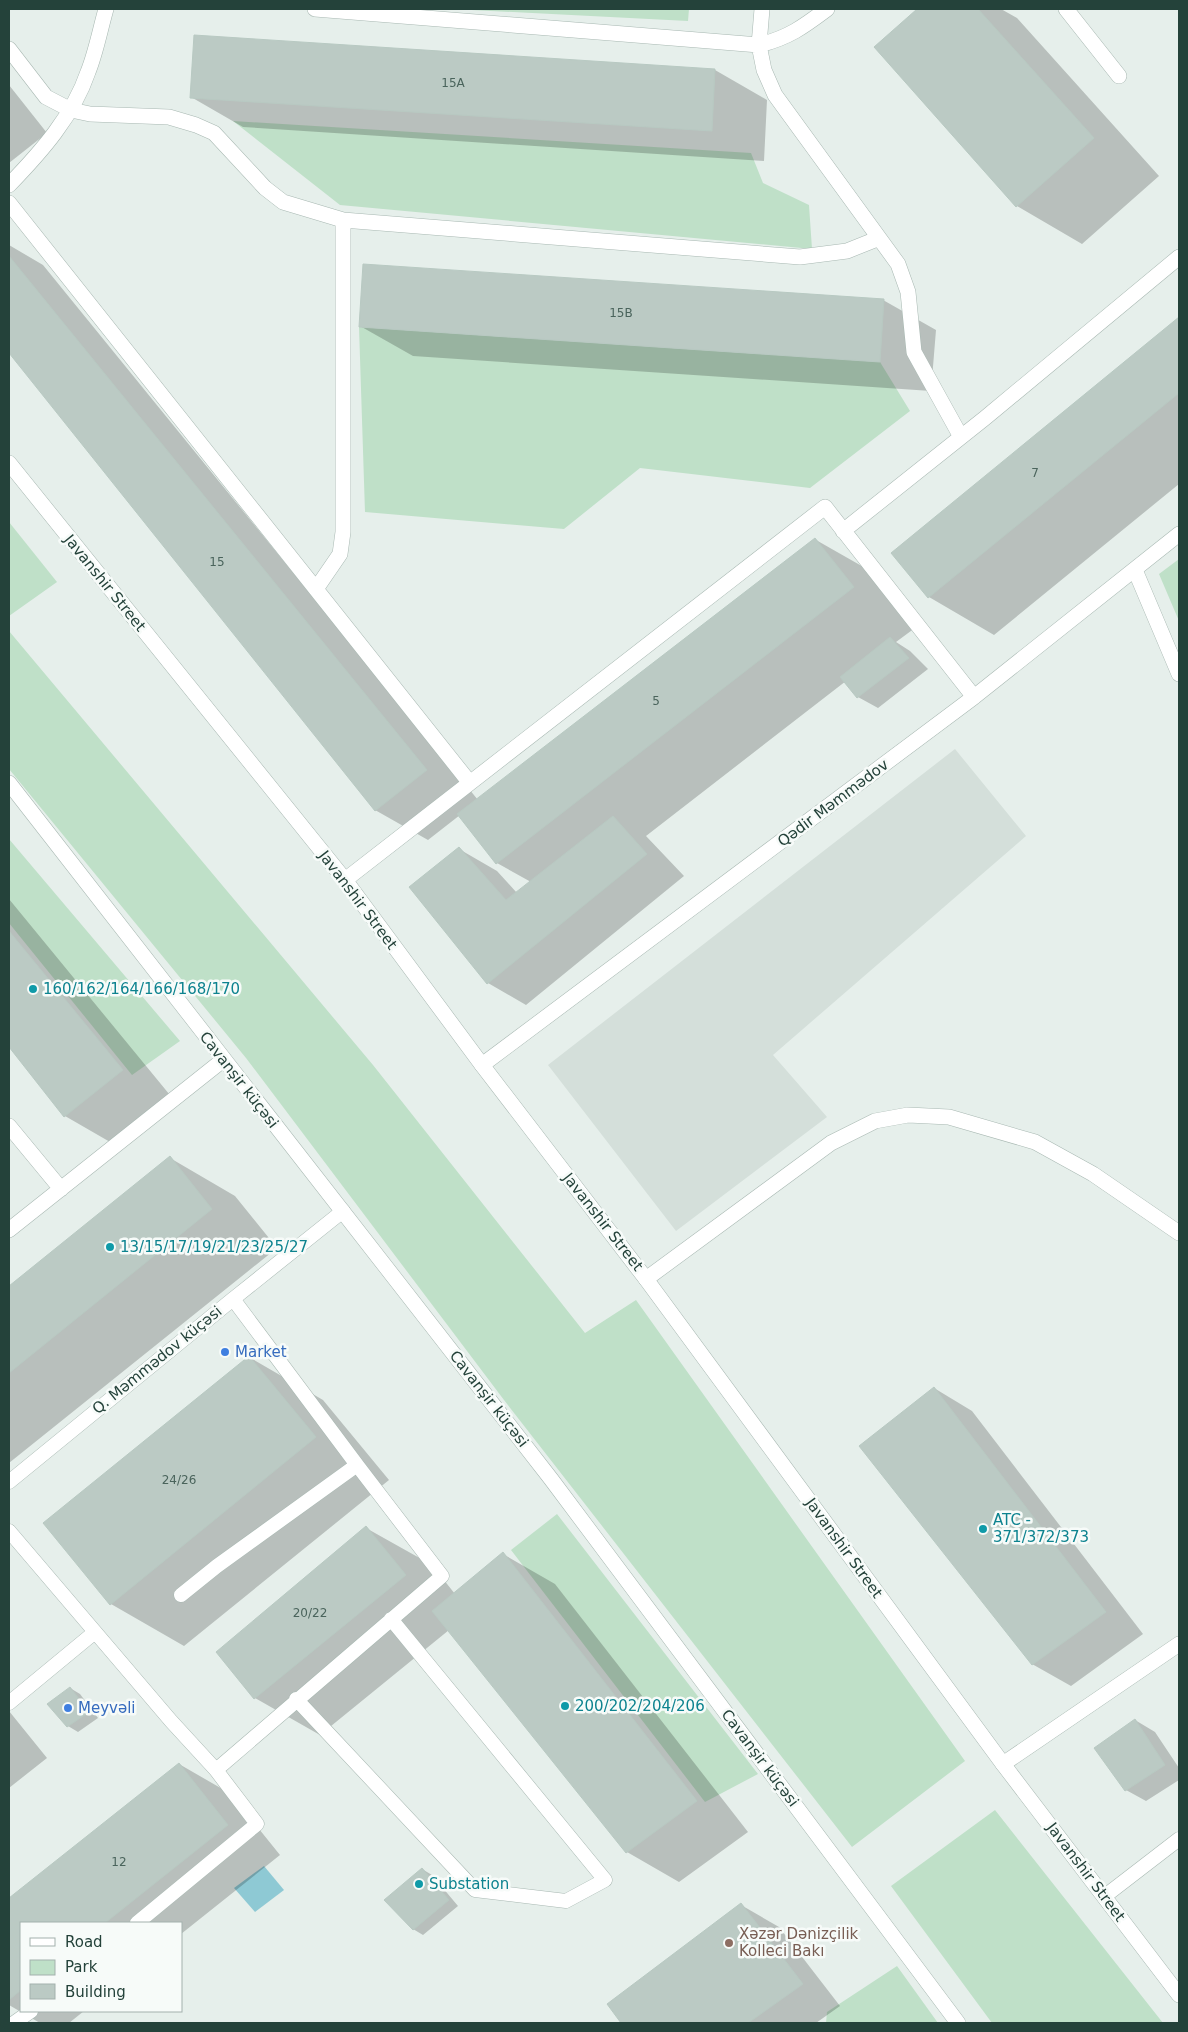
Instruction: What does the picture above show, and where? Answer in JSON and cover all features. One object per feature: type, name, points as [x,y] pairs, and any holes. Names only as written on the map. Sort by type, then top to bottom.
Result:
[{"type":"street","points":[[9,185],[31,162],[71,110],[88,73],[106,9]]},
{"type":"street","points":[[315,9],[759,45],[782,39],[798,31],[827,9]]},
{"type":"street","points":[[762,9],[759,45],[764,70],[775,95],[877,239],[898,264],[908,292],[914,352],[961,437]]},
{"type":"street","points":[[1066,9],[1119,76]]},
{"type":"street","points":[[9,49],[46,97],[71,110],[90,114],[169,118],[214,132],[265,188],[283,202],[343,220],[800,256],[848,251],[877,239]]},
{"type":"street","points":[[9,203],[470,783]]},
{"type":"street","points":[[316,589],[340,554],[342,532],[343,220]]},
{"type":"street","points":[[843,531],[961,437],[1179,257]]},
{"type":"street","name":"Javanshir Street","points":[[9,463],[345,880],[482,1065],[646,1279],[1003,1764],[1179,1995]]},
{"type":"street","points":[[345,880],[825,507],[974,697]]},
{"type":"street","name":"Qədir Məmmədov","points":[[482,1065],[974,697],[1179,534]]},
{"type":"street","points":[[1135,570],[1179,674]]},
{"type":"street","name":"Cavanşir küçəsi","points":[[9,783],[551,1479],[958,2023]]},
{"type":"street","points":[[9,1230],[223,1060]]},
{"type":"street","points":[[646,1279],[831,1144],[875,1121],[908,1115],[949,1117],[1035,1142],[1093,1174],[1179,1233]]},
{"type":"street","points":[[9,1126],[61,1189]]},
{"type":"street","points":[[1003,1764],[1179,1644]]},
{"type":"lane","points":[[233,1299],[342,1211]]},
{"type":"lane","name":"Q. Məmmədov küçəsi","points":[[9,1482],[233,1299],[442,1576],[391,1619]]},
{"type":"lane","points":[[182,1595],[217,1566],[357,1465]]},
{"type":"lane","points":[[9,1530],[216,1770],[257,1824],[138,1922]]},
{"type":"lane","points":[[216,1770],[296,1699],[391,1619],[605,1880],[566,1901],[474,1890],[296,1699]]},
{"type":"lane","points":[[9,1704],[95,1632]]},
{"type":"lane","points":[[1105,1896],[1179,1839]]},
{"type":"lane","points":[[14,2023],[30,2012]]},
{"type":"shaded area","points":[[955,749],[1026,836],[773,1055],[827,1117],[676,1231],[548,1065]]},
{"type":"green space","points":[[452,9],[689,9],[688,21]]},
{"type":"green space","points":[[233,121],[751,153],[763,183],[809,205],[812,249],[340,205]]},
{"type":"green space","points":[[359,327],[880,362],[910,411],[810,488],[640,468],[564,529],[365,512]]},
{"type":"green space","points":[[9,522],[57,582],[9,616]]},
{"type":"green space","points":[[1179,559],[1179,621],[1159,574]]},
{"type":"green space","points":[[9,631],[373,1065],[585,1333],[636,1300],[965,1761],[852,1847],[504,1400],[246,1058],[9,769]]},
{"type":"green space","points":[[9,839],[180,1041],[132,1075],[9,923]]},
{"type":"green space","points":[[557,1514],[758,1774],[705,1802],[511,1550]]},
{"type":"green space","points":[[995,1810],[1163,2023],[992,2023],[891,1886]]},
{"type":"green space","points":[[897,1966],[938,2023],[826,2023],[827,2012]]},
{"type":"water","points":[[264,1866],[284,1890],[255,1912],[234,1888]]},
{"type":"building","points":[[917,9],[978,9],[1094,138],[1016,207],[874,47]]},
{"type":"building","points":[[194,35],[715,69],[712,131],[190,98]]},
{"type":"building","points":[[9,256],[427,770],[375,811],[9,353]]},
{"type":"building","points":[[363,264],[884,299],[880,362],[359,327]]},
{"type":"building","points":[[1179,317],[1179,393],[928,598],[891,553]]},
{"type":"building","points":[[815,538],[854,587],[496,864],[457,814]]},
{"type":"building","points":[[890,637],[909,658],[857,698],[840,677]]},
{"type":"building","points":[[613,816],[647,854],[487,984],[409,887],[459,847],[506,900]]},
{"type":"building","name":"160/162/164/166/168/170","points":[[9,931],[123,1070],[64,1117],[9,1047]]},
{"type":"building","name":"13/15/17/19/21/23/25/27","points":[[170,1156],[212,1209],[9,1373],[9,1286]]},
{"type":"building","points":[[249,1356],[316,1437],[110,1605],[43,1523]]},
{"type":"building","name":"ATC - 371/372/373","points":[[934,1387],[1106,1612],[1032,1665],[859,1446]]},
{"type":"building","points":[[366,1526],[406,1575],[254,1699],[216,1652]]},
{"type":"building","name":"200/202/204/206","points":[[503,1552],[697,1801],[626,1853],[432,1611]]},
{"type":"building","name":"Meyvəli","points":[[70,1687],[89,1712],[67,1727],[47,1704]]},
{"type":"building","points":[[1135,1719],[1165,1765],[1125,1791],[1094,1748]]},
{"type":"building","points":[[179,1763],[228,1825],[106,1922],[20,1922],[20,1991],[9,2000],[9,1898]]},
{"type":"building","name":"Substation","points":[[422,1868],[449,1900],[413,1930],[384,1900]]},
{"type":"building","name":"Xəzər Dənizçilik Kolleci Bakı","points":[[741,1903],[803,1984],[748,2023],[621,2023],[607,2004]]},
{"type":"place","name":"160/162/164/166/168/170","points":[[33,989]]},
{"type":"place","name":"13/15/17/19/21/23/25/27","points":[[110,1247]]},
{"type":"place","name":"Market","points":[[225,1352]]},
{"type":"place","name":"ATC - 371/372/373","points":[[983,1529]]},
{"type":"place","name":"200/202/204/206","points":[[565,1706]]},
{"type":"place","name":"Meyvəli","points":[[68,1708]]},
{"type":"place","name":"Substation","points":[[419,1884]]},
{"type":"place","name":"Xəzər Dənizçilik Kolleci Bakı","points":[[729,1943]]}]
